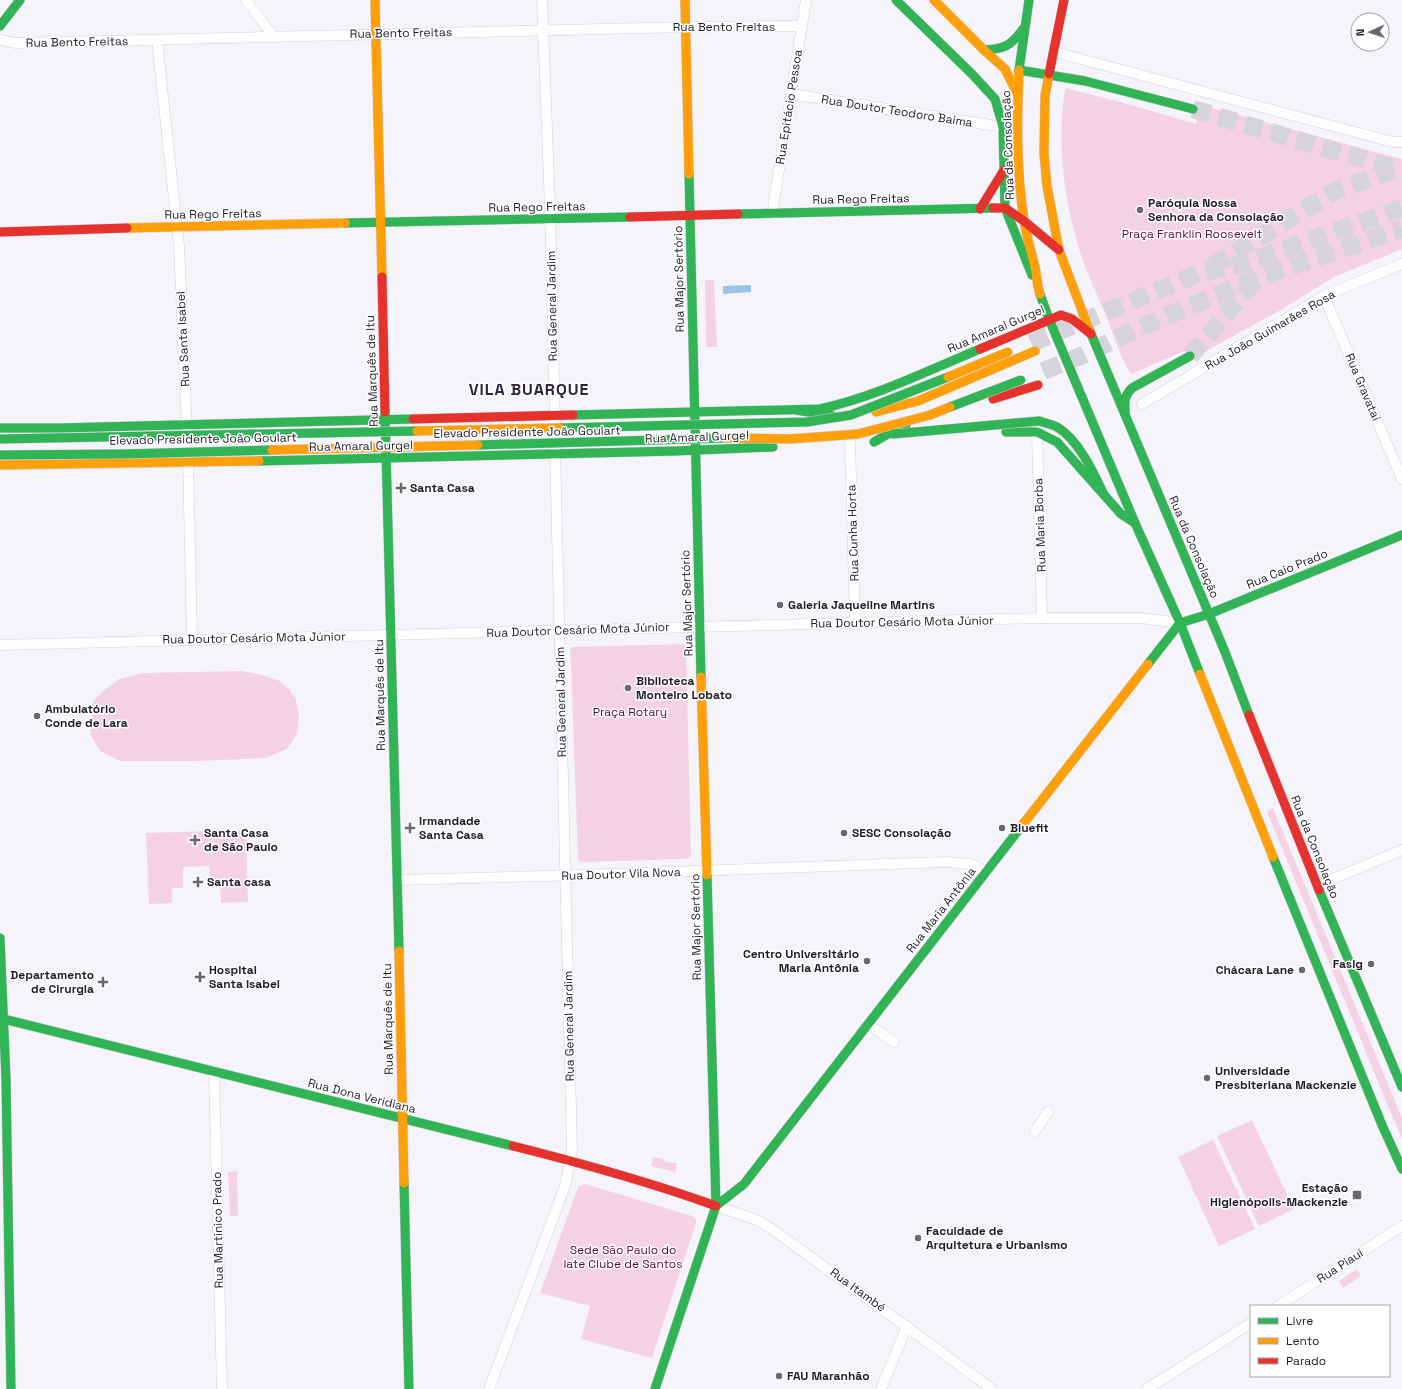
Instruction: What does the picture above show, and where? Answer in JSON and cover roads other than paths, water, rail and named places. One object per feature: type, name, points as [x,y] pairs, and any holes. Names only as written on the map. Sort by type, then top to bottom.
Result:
[{"type":"main road","points":[[0,26],[20,0]]},
{"type":"main road","name":"Rua Marquês de Itu","points":[[375,0],[409,1389]]},
{"type":"main road","name":"Rua Major Sertório","points":[[685,0],[694,413],[716,1206]]},
{"type":"main road","name":"Rua da Consolação","points":[[896,0],[988,91],[995,100],[1003,128],[1005,208],[1049,319],[1135,523],[1180,623],[1324,984],[1382,1125],[1402,1169]]},
{"type":"main road","points":[[934,0],[984,50],[1006,69],[1018,95]]},
{"type":"main road","name":"Rua da Consolação","points":[[1029,0],[1019,70],[1017,119],[1021,196],[1024,221],[1037,274],[1038,288]]},
{"type":"main road","name":"Rua da Consolação","points":[[1064,0],[1046,96],[1044,154],[1047,186],[1059,250],[1091,334],[1209,614],[1284,804],[1366,1004],[1400,1075],[1402,1087]]},
{"type":"main road","points":[[984,50],[998,50],[1015,43],[1025,27]]},
{"type":"main road","points":[[1019,70],[1106,85],[1193,109]]},
{"type":"main road","points":[[980,209],[1004,170]]},
{"type":"main road","points":[[1005,208],[1024,221],[1059,250]]},
{"type":"main road","name":"Rua Rego Freitas","points":[[0,232],[1005,208]]},
{"type":"main road","name":"Rua Amaral Gurgel","points":[[0,428],[187,425],[820,409],[844,404],[877,392],[1061,315],[1072,319],[1091,334]]},
{"type":"main road","name":"Elevado Presidente João Goulart","points":[[0,438],[136,437],[807,422],[844,416],[873,407],[1008,352],[1033,347],[918,401],[863,415],[848,416],[826,416],[796,410]]},
{"type":"main road","points":[[1125,414],[1125,399],[1127,393],[1132,388],[1190,356]]},
{"type":"main road","name":"Elevado Presidente João Goulart","points":[[0,455],[124,454],[730,438],[790,439],[858,434],[930,415],[1025,378]]},
{"type":"main road","points":[[874,442],[895,430],[1038,385]]},
{"type":"main road","points":[[858,434],[895,434],[1039,421],[1058,427],[1078,449],[1104,494],[1121,514],[1135,523]]},
{"type":"main road","name":"Rua Amaral Gurgel","points":[[0,465],[188,463],[695,450],[874,442],[997,432],[1037,432],[1057,442],[1104,494]]},
{"type":"main road","name":"Rua Caio Prado","points":[[1180,623],[1209,614],[1402,535]]},
{"type":"main road","name":"Rua Maria Antônia","points":[[716,1206],[744,1184],[1180,623]]},
{"type":"main road","points":[[0,938],[4,1248],[11,1389]]},
{"type":"main road","name":"Rua Dona Veridiana","points":[[2,1019],[403,1118],[570,1161],[685,1195],[716,1206]]},
{"type":"main road","points":[[716,1179],[719,1185],[726,1190],[738,1189]]},
{"type":"main road","points":[[655,1389],[716,1206]]},
{"type":"street","points":[[246,0],[274,36]]},
{"type":"street","name":"Rua General Jardim","points":[[489,1389],[565,1186],[570,1161],[572,1136],[550,219],[542,0]]},
{"type":"street","name":"Rua Epitácio Pessoa","points":[[773,214],[806,0]]},
{"type":"street","name":"Rua Bento Freitas","points":[[0,40],[16,43],[543,30],[801,26]]},
{"type":"street","name":"Rua Santa Isabel","points":[[157,40],[179,248],[187,425],[192,639]]},
{"type":"street","points":[[1054,52],[1393,142],[1402,142]]},
{"type":"street","name":"Rua Doutor Teodoro Baima","points":[[791,94],[1003,128]]},
{"type":"street","name":"Rua João Guimarães Rosa","points":[[1142,404],[1324,296],[1402,264]]},
{"type":"street","name":"Rua Gravataí","points":[[1324,296],[1402,479]]},
{"type":"street","name":"Rua Maria Borba","points":[[1037,432],[1042,618]]},
{"type":"street","name":"Rua Cunha Horta","points":[[850,443],[855,623]]},
{"type":"street","name":"Rua Doutor Cesário Mota Júnior","points":[[0,645],[1042,618],[1141,618],[1180,623]]},
{"type":"street","points":[[1318,885],[1402,850]]},
{"type":"street","name":"Rua Doutor Vila Nova","points":[[397,880],[566,876],[946,862],[971,864],[986,872]]},
{"type":"street","points":[[876,1029],[894,1042]]},
{"type":"street","name":"Rua Martinico Prado","points":[[214,1071],[222,1389]]},
{"type":"street","points":[[1035,1131],[1048,1112]]},
{"type":"street","name":"Rua Itambé","points":[[716,1206],[757,1220],[772,1228],[992,1389]]},
{"type":"street","name":"Rua Piauí","points":[[1280,1305],[1402,1226]]},
{"type":"street","points":[[1147,1389],[1250,1324]]},
{"type":"street","points":[[881,1389],[906,1326]]},
{"type":"water","points":[[751,285],[751,292],[723,294],[723,286]]},
{"type":"tunnel","points":[[1193,109],[1399,170]]},
{"type":"tunnel","points":[[1212,266],[1337,190],[1402,167]]},
{"type":"tunnel","points":[[1031,343],[1200,273],[1242,264],[1402,208]]},
{"type":"tunnel","points":[[1043,371],[1081,356],[1139,328],[1259,277],[1402,229]]},
{"type":"tunnel","points":[[1190,356],[1255,281]]},
{"type":"place","name":"Paróquia Nossa Senhora da Consolação","points":[[1140,210]]},
{"type":"place","name":"Santa Casa","points":[[401,488]]},
{"type":"place","name":"Galeria Jaqueline Martins","points":[[780,605]]},
{"type":"place","name":"Biblioteca Monteiro Lobato","points":[[628,688]]},
{"type":"place","name":"Ambulatório Conde de Lara","points":[[37,716]]},
{"type":"place","name":"Irmandade Santa Casa","points":[[410,828]]},
{"type":"place","name":"Bluefit","points":[[1002,828]]},
{"type":"place","name":"SESC Consolação","points":[[844,833]]},
{"type":"place","name":"Santa Casa de São Paulo","points":[[195,840]]},
{"type":"place","name":"Santa casa","points":[[198,882]]},
{"type":"place","name":"Centro Universitário Maria Antônia","points":[[867,961]]},
{"type":"place","name":"Fasig","points":[[1371,964]]},
{"type":"place","name":"Chácara Lane","points":[[1302,970]]},
{"type":"place","name":"Hospital Santa Isabel","points":[[200,977]]},
{"type":"place","name":"Departamento de Cirurgia","points":[[103,982]]},
{"type":"place","name":"Universidade Presbiteriana Mackenzie","points":[[1207,1078]]},
{"type":"place","name":"Estação Higienópolis-Mackenzie","points":[[1357,1195]]},
{"type":"place","name":"Faculdade de Arquitetura e Urbanismo","points":[[918,1238]]},
{"type":"place","name":"FAU Maranhão","points":[[779,1376]]},
{"type":"district","name":"VILA BUARQUE","points":[[529,389]]},
{"type":"park label","name":"Praça Franklin Roosevelt","points":[[1192,234]]},
{"type":"park label","name":"Praça Rotary","points":[[630,712]]},
{"type":"park label","name":"Sede São Paulo do Iate Clube de Santos","points":[[623,1257]]}]
